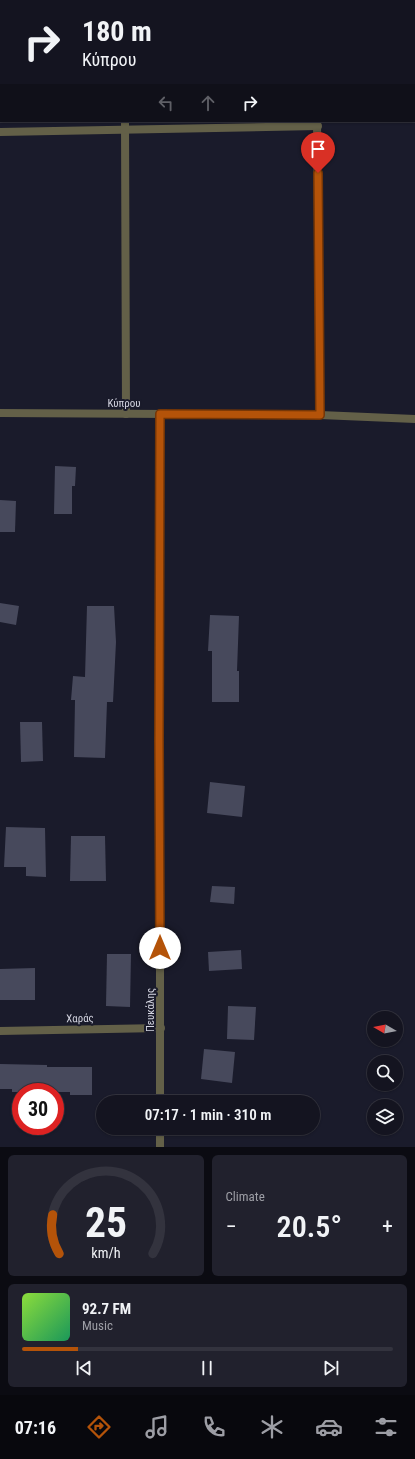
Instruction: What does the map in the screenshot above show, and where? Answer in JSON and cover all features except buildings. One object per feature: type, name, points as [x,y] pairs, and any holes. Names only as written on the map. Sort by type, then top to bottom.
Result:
[{"type":"street","points":[[0,132],[125,125],[318,124],[320,415]]},
{"type":"street","points":[[125,125],[126,414]]},
{"type":"street","name":"Κύπρου","points":[[0,413],[320,415],[415,418]]},
{"type":"street","name":"Πευκάλης","points":[[160,414],[160,1095]]},
{"type":"street","name":"Χαράς","points":[[0,1031],[161,1028]]},
{"type":"street","points":[[160,1135],[160,1147]]},
{"type":"route","points":[[160,948],[160,414],[320,415],[318,173]]}]
